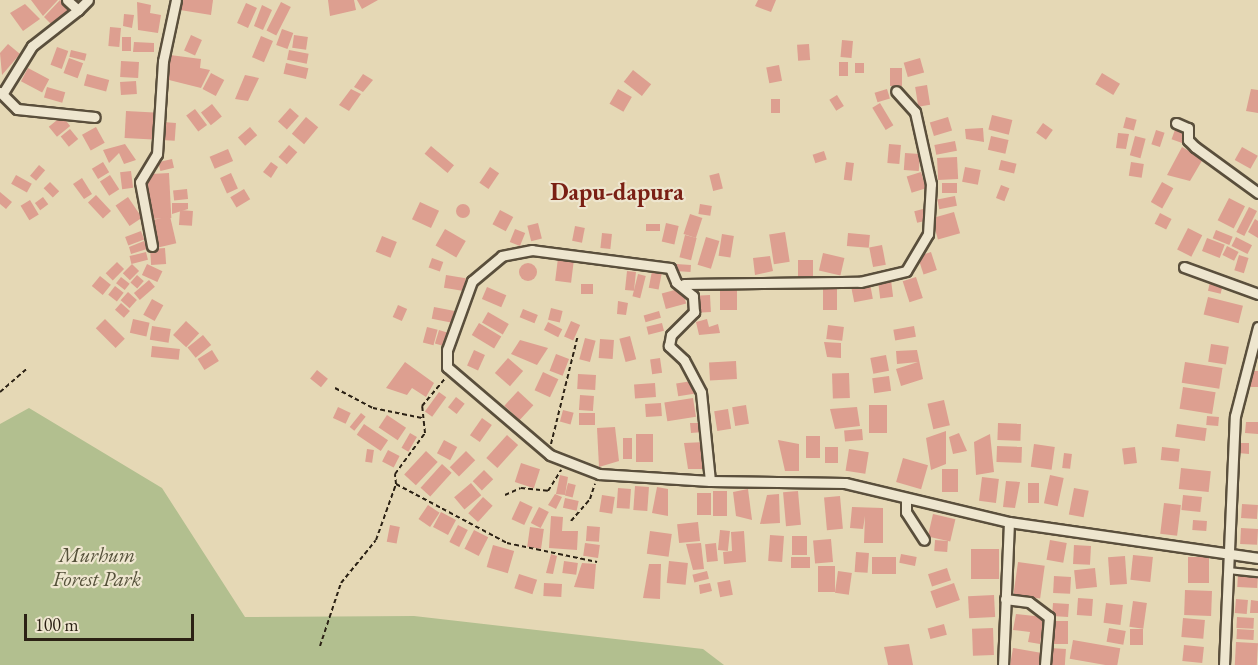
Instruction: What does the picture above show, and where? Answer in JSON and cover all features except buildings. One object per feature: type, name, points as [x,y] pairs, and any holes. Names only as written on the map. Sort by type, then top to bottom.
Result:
[{"type":"street","points":[[67,0],[78,10]]},
{"type":"street","points":[[88,0],[32,46],[1,92],[17,109],[95,117]]},
{"type":"street","points":[[152,246],[140,182],[158,154],[163,61],[176,0]]},
{"type":"street","points":[[681,284],[860,282],[906,272],[928,234],[931,184],[915,112],[896,91]]},
{"type":"street","points":[[1176,123],[1188,128],[1195,147],[1258,193]]},
{"type":"street","points":[[710,481],[701,392],[684,360],[669,346],[671,335],[694,312],[691,292],[681,284],[667,265],[545,250],[502,256],[472,281],[447,350],[452,374],[550,455],[599,474],[710,481],[845,483],[1009,522],[1258,558]]},
{"type":"street","points":[[1184,267],[1258,294]]},
{"type":"street","points":[[1224,665],[1226,570],[1236,405],[1258,327]]},
{"type":"street","points":[[906,499],[906,512],[924,540]]},
{"type":"street","points":[[1003,665],[1009,522]]},
{"type":"street","points":[[1005,599],[1029,602],[1048,617],[1045,665]]},
{"type":"lane","points":[[1226,570],[1258,573]]},
{"type":"path","points":[[550,455],[578,335]]},
{"type":"path","points":[[0,392],[28,369]]},
{"type":"path","points":[[321,646],[341,583],[376,540],[396,484],[395,474],[425,433],[422,406],[452,374]]},
{"type":"path","points":[[335,388],[373,408],[422,418]]},
{"type":"path","points":[[505,495],[521,488],[548,491],[565,462]]},
{"type":"path","points":[[571,521],[590,499],[599,474]]},
{"type":"path","points":[[396,484],[507,543],[597,561]]},
{"type":"green space","name":"Murhum Forest Park","points":[[29,408],[162,488],[245,617],[414,616],[703,649],[724,665],[0,665],[0,424]]},
{"type":"district","name":"Dapu-dapura","points":[[617,192]]}]
